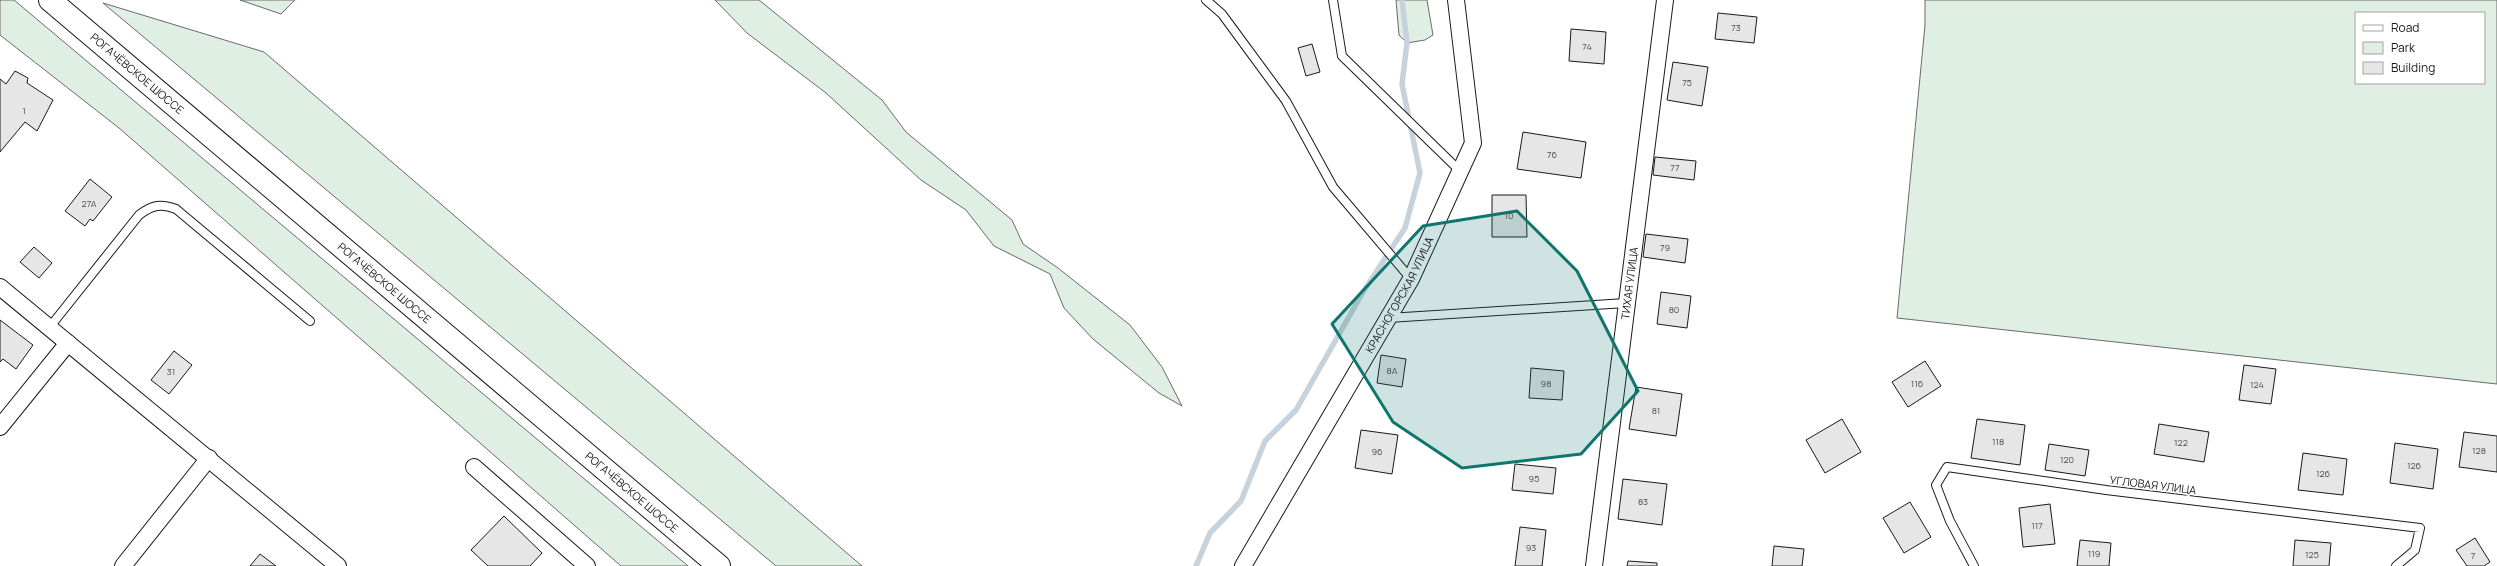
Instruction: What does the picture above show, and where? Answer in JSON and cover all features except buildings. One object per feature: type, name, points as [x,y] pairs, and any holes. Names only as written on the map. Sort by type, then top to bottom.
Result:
[{"type":"main road","name":"РОГАЧЁВСКОЕ ШОССЕ","points":[[50,0],[719,566]]},
{"type":"street","name":"КРАСНОГОРСКАЯ УЛИЦА","points":[[1244,566],[1411,279],[1473,143],[1456,0]]},
{"type":"street","name":"ТИХАЯ УЛИЦА","points":[[1594,566],[1626,303],[1666,0]]},
{"type":"street","points":[[0,287],[338,566]]},
{"type":"street","points":[[0,427],[68,343]]},
{"type":"street","points":[[123,566],[209,458]]},
{"type":"street","points":[[474,467],[587,566]]},
{"type":"lane","points":[[1206,0],[1222,14],[1286,101],[1333,187],[1411,279]]},
{"type":"lane","points":[[1333,0],[1342,56],[1460,171]]},
{"type":"lane","points":[[49,328],[139,215],[151,206],[166,205],[176,209],[310,321]]},
{"type":"lane","points":[[1388,318],[1626,303]]},
{"type":"lane","name":"УГЛОВАЯ УЛИЦА","points":[[1974,566],[1950,521],[1936,485],[1947,467],[2106,490],[2420,528],[2415,550],[2396,566]]},
{"type":"highlighted area","points":[[1517,211],[1577,271],[1638,391],[1581,454],[1462,468],[1393,422],[1332,324],[1423,226]]},
{"type":"green space","points":[[0,0],[14,0],[688,566],[621,566],[119,128],[0,35]]},
{"type":"green space","points":[[240,0],[295,0],[281,14]]},
{"type":"green space","points":[[715,0],[759,0],[882,100],[906,132],[1012,220],[1023,244],[1058,268],[1130,325],[1162,367],[1182,406],[1159,393],[1093,339],[1064,308],[1050,274],[994,246],[966,210],[921,180],[826,93],[747,33]]},
{"type":"green space","points":[[1396,0],[1427,0],[1433,35],[1425,40],[1407,43],[1399,35]]},
{"type":"green space","points":[[1925,0],[2497,0],[2497,384],[1897,318],[1925,25]]},
{"type":"green space","points":[[103,3],[264,52],[862,566],[776,566]]},
{"type":"waterway","points":[[1196,566],[1210,533],[1241,501],[1265,441],[1296,410],[1363,292],[1405,228],[1420,173],[1402,84],[1407,43],[1402,0]]}]
